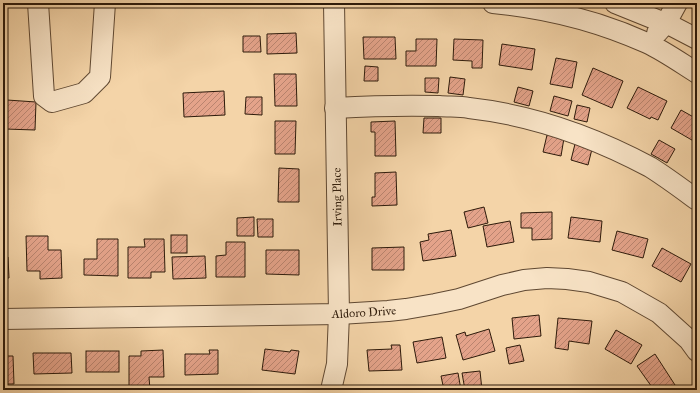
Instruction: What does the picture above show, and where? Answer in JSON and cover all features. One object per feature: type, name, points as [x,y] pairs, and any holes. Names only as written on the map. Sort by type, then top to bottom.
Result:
[{"type":"street","points":[[38,3],[44,96],[52,102],[84,94],[100,77],[105,3]]},
{"type":"street","name":"Irving Place","points":[[331,390],[337,364],[339,340],[334,3]]},
{"type":"street","points":[[493,3],[526,7],[580,19],[610,28],[648,44],[697,73]]},
{"type":"street","points":[[615,3],[660,15],[697,39]]},
{"type":"street","points":[[648,44],[660,15],[677,3]]},
{"type":"street","points":[[335,108],[432,106],[467,107],[519,116],[572,132],[605,146],[650,168],[697,200]]},
{"type":"street","name":"Aldoro Drive","points":[[3,319],[339,314],[388,311],[435,304],[524,280],[547,278],[589,282],[622,292],[659,313],[689,340],[697,351]]},
{"type":"building","points":[[296,33],[297,53],[267,54],[267,34]]},
{"type":"building","points":[[243,36],[260,36],[261,52],[243,52]]},
{"type":"building","points":[[363,37],[395,37],[396,59],[364,59]]},
{"type":"building","points":[[416,39],[437,39],[436,66],[406,66],[406,51],[416,51]]},
{"type":"building","points":[[454,39],[483,40],[482,68],[472,68],[472,61],[453,60]]},
{"type":"building","points":[[502,44],[535,49],[532,70],[499,65]]},
{"type":"building","points":[[556,58],[577,62],[572,88],[550,84]]},
{"type":"building","points":[[365,66],[378,67],[378,81],[364,81]]},
{"type":"building","points":[[593,68],[623,81],[612,108],[582,95]]},
{"type":"building","points":[[274,74],[296,74],[297,106],[275,106]]},
{"type":"building","points":[[450,77],[465,79],[463,95],[448,93]]},
{"type":"building","points":[[425,78],[439,78],[438,93],[425,92]]},
{"type":"building","points":[[518,87],[533,91],[529,106],[514,102]]},
{"type":"building","points":[[638,87],[667,101],[658,120],[651,117],[650,119],[627,108]]},
{"type":"building","points":[[224,91],[225,115],[184,117],[183,93]]},
{"type":"building","points":[[554,96],[572,101],[568,116],[550,111]]},
{"type":"building","points":[[246,97],[262,97],[262,115],[245,114]]},
{"type":"building","points":[[7,100],[36,102],[35,130],[5,129]]},
{"type":"building","points":[[577,105],[590,108],[587,122],[574,119]]},
{"type":"building","points":[[681,110],[697,119],[697,143],[671,128]]},
{"type":"building","points":[[424,118],[441,118],[441,133],[423,133]]},
{"type":"building","points":[[275,121],[296,121],[295,154],[275,154]]},
{"type":"building","points":[[395,121],[396,156],[375,156],[375,132],[371,132],[371,122]]},
{"type":"building","points":[[547,135],[564,138],[561,156],[543,152]]},
{"type":"building","points":[[659,140],[675,149],[667,163],[651,154]]},
{"type":"building","points":[[575,144],[592,149],[588,165],[571,160]]},
{"type":"building","points":[[279,168],[299,169],[299,202],[278,202]]},
{"type":"building","points":[[396,172],[397,205],[372,206],[372,197],[375,197],[375,173]]},
{"type":"building","points":[[484,207],[488,223],[468,228],[464,212]]},
{"type":"building","points":[[552,212],[552,239],[532,240],[532,228],[521,228],[521,213]]},
{"type":"building","points":[[254,217],[254,236],[237,236],[237,218]]},
{"type":"building","points":[[571,217],[602,221],[600,242],[568,238]]},
{"type":"building","points":[[257,219],[273,219],[273,237],[258,237]]},
{"type":"building","points":[[510,221],[514,242],[487,247],[483,226]]},
{"type":"building","points":[[451,230],[456,256],[423,261],[420,242],[429,240],[428,234]]},
{"type":"building","points":[[617,231],[648,239],[643,258],[612,250]]},
{"type":"building","points":[[171,235],[187,235],[187,253],[171,253]]},
{"type":"building","points":[[26,236],[48,236],[48,250],[61,250],[62,278],[40,279],[40,271],[27,271]]},
{"type":"building","points":[[97,239],[118,239],[118,276],[84,275],[84,259],[97,259]]},
{"type":"building","points":[[144,239],[164,239],[165,272],[151,272],[151,278],[128,278],[128,247],[145,247]]},
{"type":"building","points":[[226,242],[245,242],[245,277],[216,277],[216,256],[226,255]]},
{"type":"building","points":[[404,247],[404,270],[372,270],[372,248]]},
{"type":"building","points":[[662,248],[691,264],[681,282],[652,266]]},
{"type":"building","points":[[266,250],[299,250],[299,275],[266,274]]},
{"type":"building","points":[[205,256],[206,278],[173,279],[172,257]]},
{"type":"building","points":[[3,257],[8,257],[9,278],[3,278]]},
{"type":"building","points":[[539,315],[541,336],[514,339],[512,318]]},
{"type":"building","points":[[558,318],[592,321],[589,344],[569,341],[568,350],[555,348]]},
{"type":"building","points":[[489,329],[495,351],[463,360],[456,335],[465,332],[466,336]]},
{"type":"building","points":[[616,330],[642,345],[631,364],[605,349]]},
{"type":"building","points":[[442,337],[446,358],[417,363],[413,342]]},
{"type":"building","points":[[391,345],[400,345],[402,370],[369,371],[367,350],[392,349]]},
{"type":"building","points":[[520,345],[524,361],[509,364],[506,348]]},
{"type":"building","points":[[265,349],[290,352],[291,350],[299,351],[295,374],[262,370]]},
{"type":"building","points":[[163,350],[164,377],[149,377],[150,390],[129,390],[129,356],[141,356],[141,351]]},
{"type":"building","points":[[209,350],[218,350],[218,374],[185,375],[185,354],[210,354]]},
{"type":"building","points":[[86,351],[119,351],[119,372],[86,372]]},
{"type":"building","points":[[33,353],[71,353],[72,373],[34,374]]},
{"type":"building","points":[[655,354],[675,385],[668,390],[654,390],[637,366]]},
{"type":"building","points":[[3,356],[13,356],[14,384],[3,384]]},
{"type":"building","points":[[480,371],[482,390],[465,390],[462,373]]},
{"type":"building","points":[[458,373],[461,390],[444,390],[441,376]]}]
